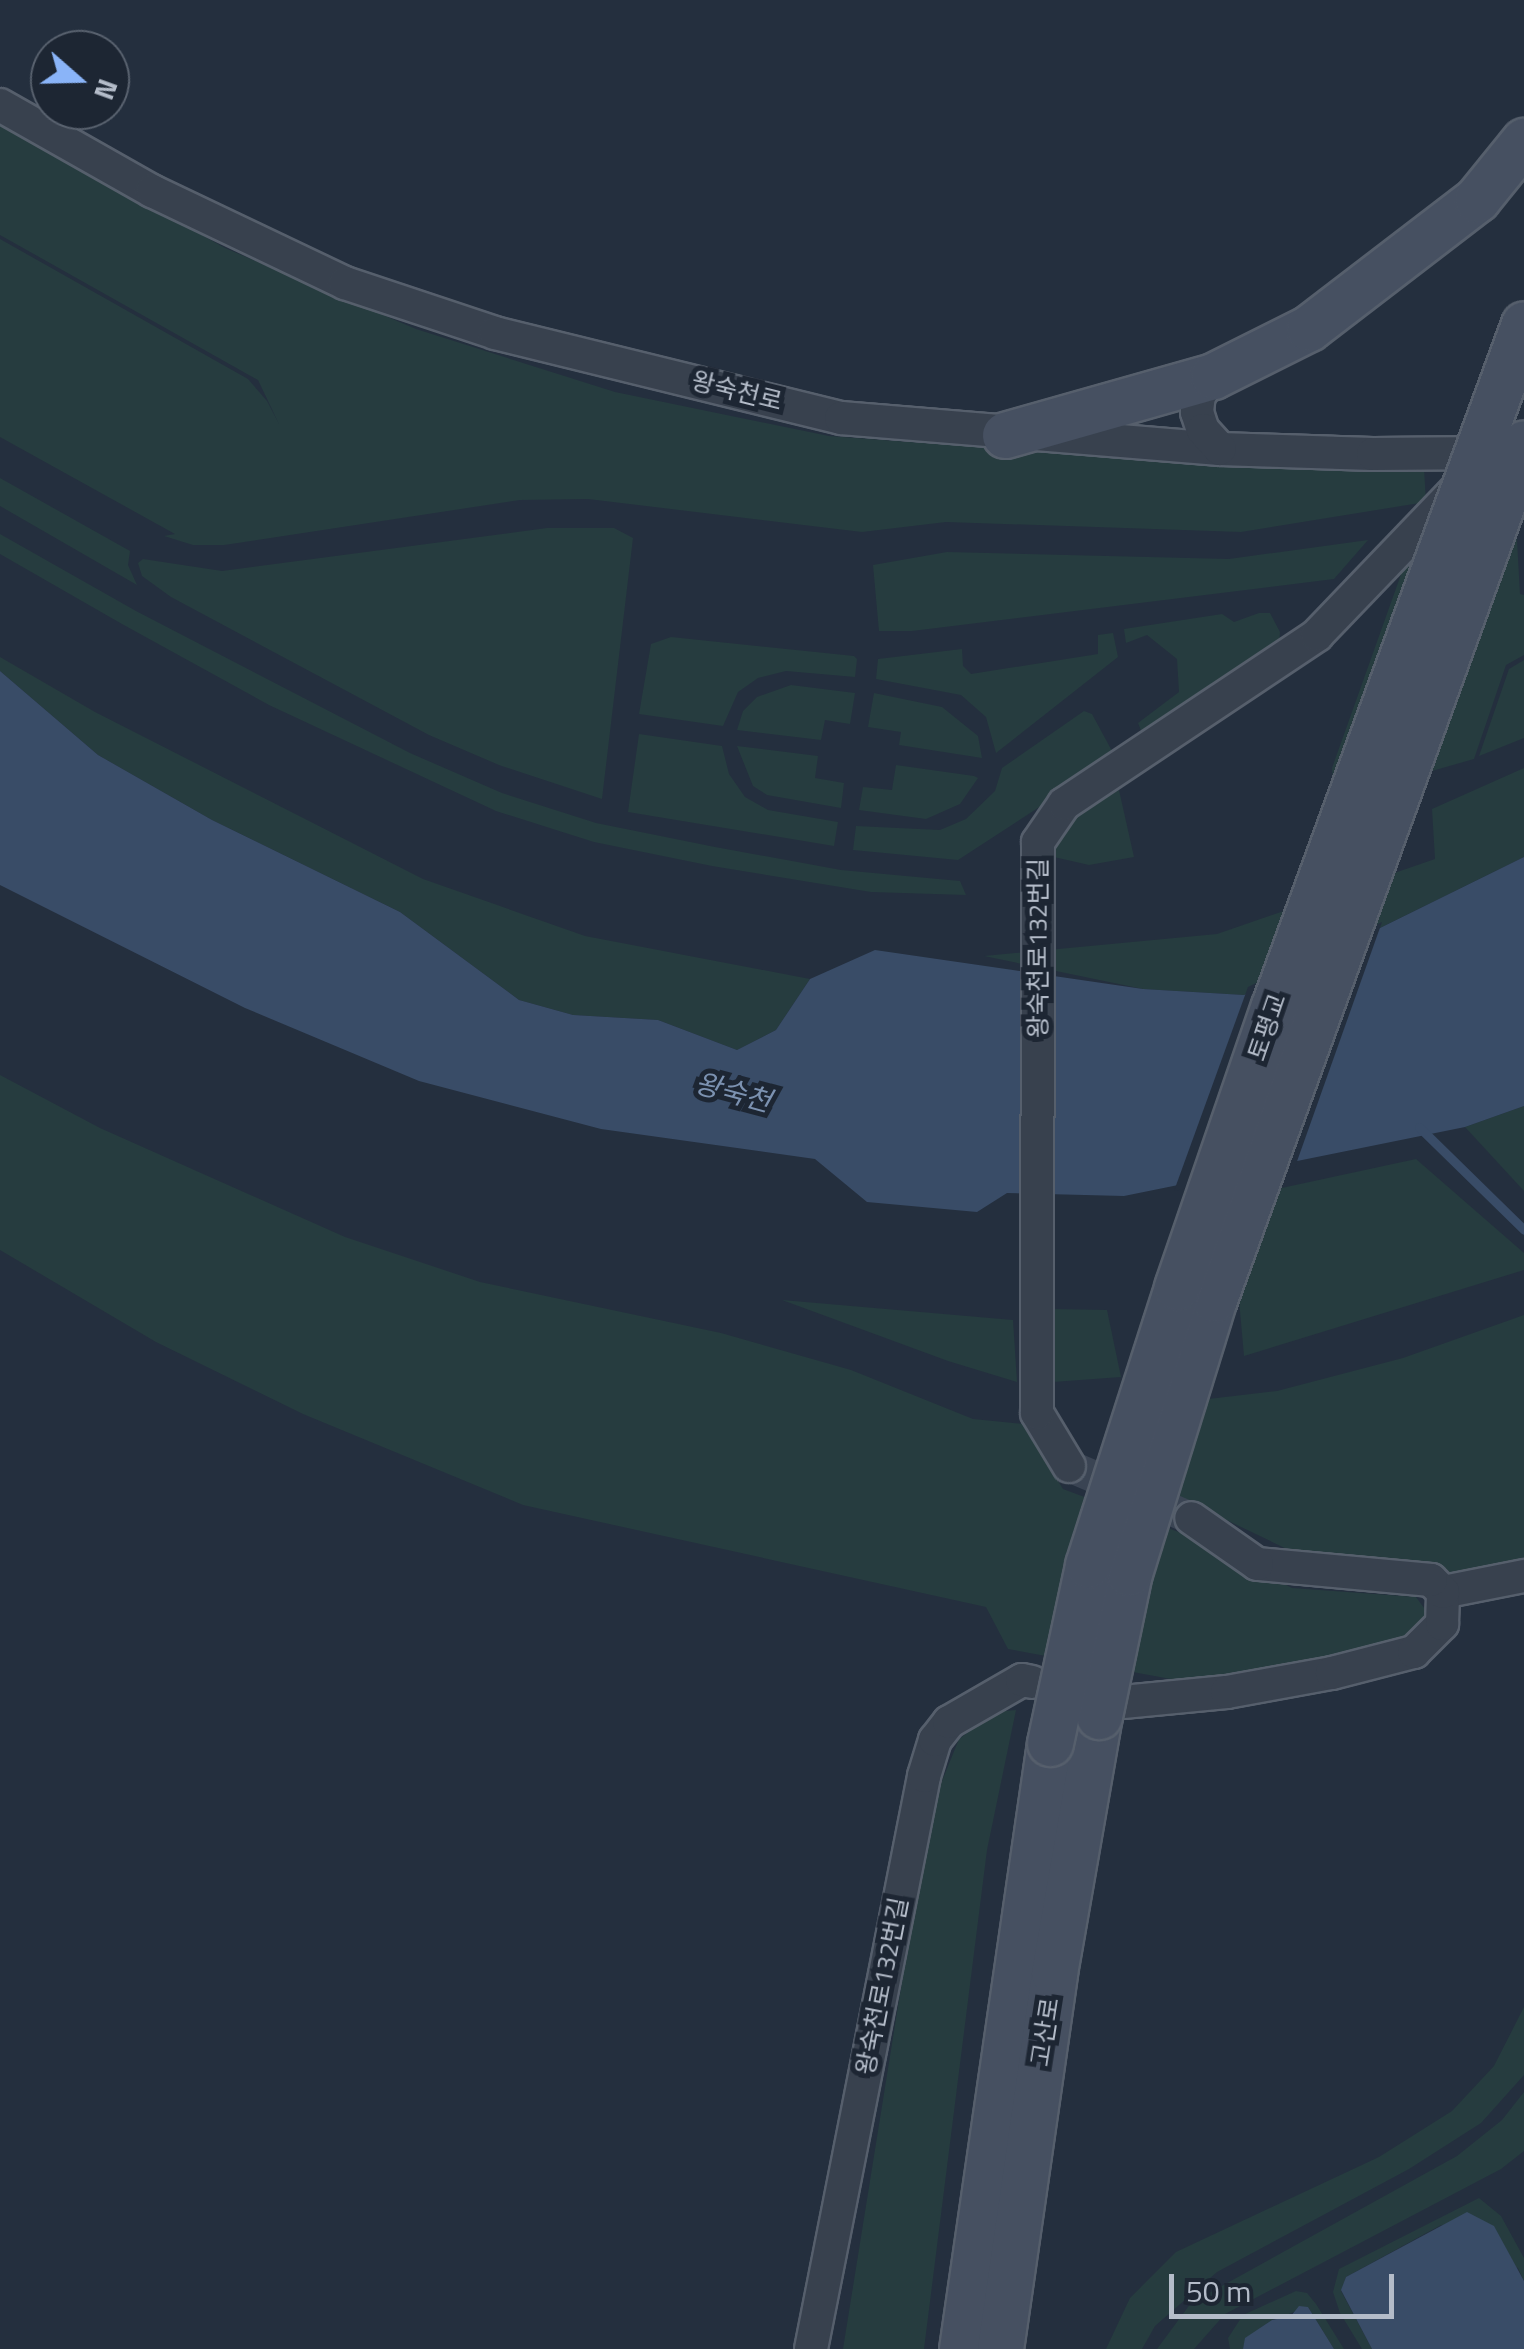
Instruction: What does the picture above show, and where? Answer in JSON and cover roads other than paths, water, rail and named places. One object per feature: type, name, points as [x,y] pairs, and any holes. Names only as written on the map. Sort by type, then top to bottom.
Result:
[{"type":"street","name":"왕숙천로","points":[[0,105],[152,191],[345,283],[476,327],[842,418],[1004,434],[1220,448],[1512,444]]},
{"type":"street","points":[[1004,434],[1213,376],[1309,328],[1477,198],[1524,141]]},
{"type":"street","name":"토평교","points":[[1050,1743],[1088,1564],[1177,1287],[1274,1006],[1524,324]]},
{"type":"street","points":[[1213,376],[1199,395],[1197,412],[1203,430],[1220,448]]},
{"type":"street","name":"토평교","points":[[1111,1709],[1129,1572],[1214,1299],[1512,444]]},
{"type":"street","name":"왕숙천로132번길","points":[[1069,1466],[1037,1413],[1038,842],[1064,804],[1317,635],[1512,444]]},
{"type":"street","points":[[1111,1709],[1245,1689],[1414,1652],[1442,1624],[1443,1592],[1431,1580],[1257,1564],[1190,1518]]},
{"type":"street","points":[[1443,1592],[1524,1576]]},
{"type":"street","name":"왕숙천로132번길","points":[[811,2349],[920,1795],[935,1740],[949,1722],[1022,1680],[1032,1682]]},
{"type":"street","name":"고산로","points":[[1000,2349],[1054,1973],[1111,1709]]},
{"type":"street","name":"고산로","points":[[962,2349],[1050,1743]]},
{"type":"water","name":"왕숙천","points":[[0,671],[98,755],[212,820],[400,912],[519,1000],[573,1015],[658,1020],[737,1050],[776,1030],[810,979],[875,950],[1143,989],[1244,995],[1524,857],[1524,1106],[1465,1127],[1124,1196],[1007,1193],[977,1212],[867,1202],[815,1159],[601,1129],[419,1081],[245,1008],[0,885]]},
{"type":"water","points":[[1467,2212],[1494,2226],[1524,2281],[1524,2349],[1372,2349],[1341,2290],[1346,2277]]},
{"type":"water","points":[[1299,2306],[1308,2307],[1334,2349],[1243,2349],[1245,2338],[1272,2320],[1291,2316]]},
{"type":"waterway","points":[[1419,1127],[1524,1230]]},
{"type":"tunnel","points":[[1069,1466],[1191,1518]]}]
